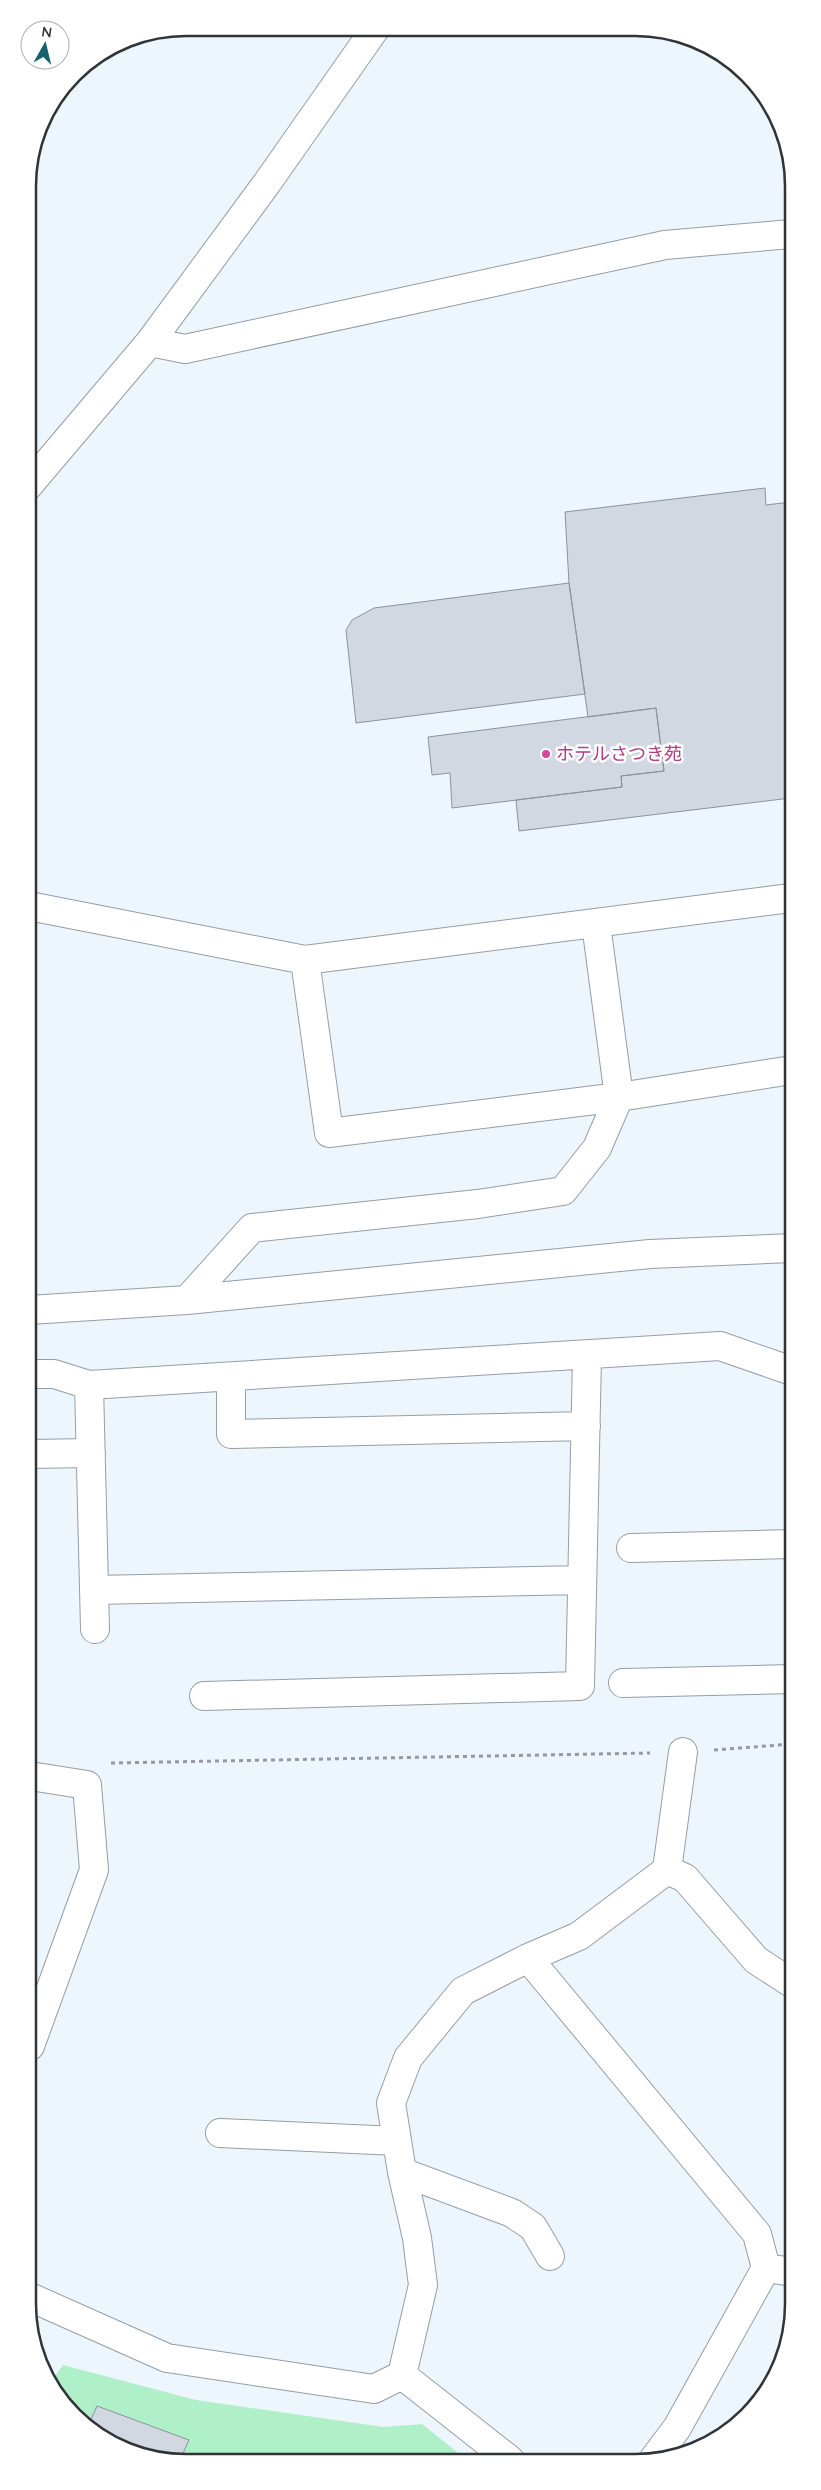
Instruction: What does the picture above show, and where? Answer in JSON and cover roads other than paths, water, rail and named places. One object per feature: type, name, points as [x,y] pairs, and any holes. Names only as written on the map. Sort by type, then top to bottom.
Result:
[{"type":"street","points":[[37,476],[150,342],[267,183],[369,36]]},
{"type":"street","points":[[150,342],[185,349],[665,245],[785,235]]},
{"type":"street","points":[[37,907],[305,960],[785,899]]},
{"type":"street","points":[[187,1300],[252,1228],[478,1204],[562,1191],[597,1148],[619,1097],[596,924]]},
{"type":"street","points":[[305,960],[328,1133],[619,1097],[785,1071]]},
{"type":"street","points":[[36,1310],[187,1300],[650,1254],[785,1248]]},
{"type":"street","points":[[36,1374],[54,1374],[89,1385],[587,1356],[720,1346],[784,1368]]},
{"type":"street","points":[[204,1696],[580,1686],[587,1356]]},
{"type":"street","points":[[231,1376],[231,1434],[586,1426]]},
{"type":"street","points":[[89,1385],[95,1629]]},
{"type":"street","points":[[36,1454],[91,1453]]},
{"type":"street","points":[[632,1548],[784,1544]]},
{"type":"street","points":[[94,1590],[582,1580]]},
{"type":"street","points":[[623,1683],[784,1679]]},
{"type":"street","points":[[402,2375],[423,2285],[417,2238],[396,2142],[391,2103],[408,2058],[463,1991],[528,1958],[579,1936],[667,1870],[682,1752]]},
{"type":"street","points":[[36,1777],[87,1785],[94,1870],[36,2029]]},
{"type":"street","points":[[667,1870],[685,1878],[756,1960],[784,1978]]},
{"type":"street","points":[[528,1958],[757,2234],[766,2268],[677,2428],[659,2452]]},
{"type":"street","points":[[220,2133],[396,2142]]},
{"type":"street","points":[[402,2172],[512,2213],[532,2227],[550,2256]]},
{"type":"street","points":[[766,2268],[784,2271]]},
{"type":"street","points":[[36,2300],[167,2358],[374,2389],[402,2375]]},
{"type":"street","points":[[402,2375],[502,2454]]},
{"type":"place","name":"ホテルさつき苑","points":[[546,754]]}]
